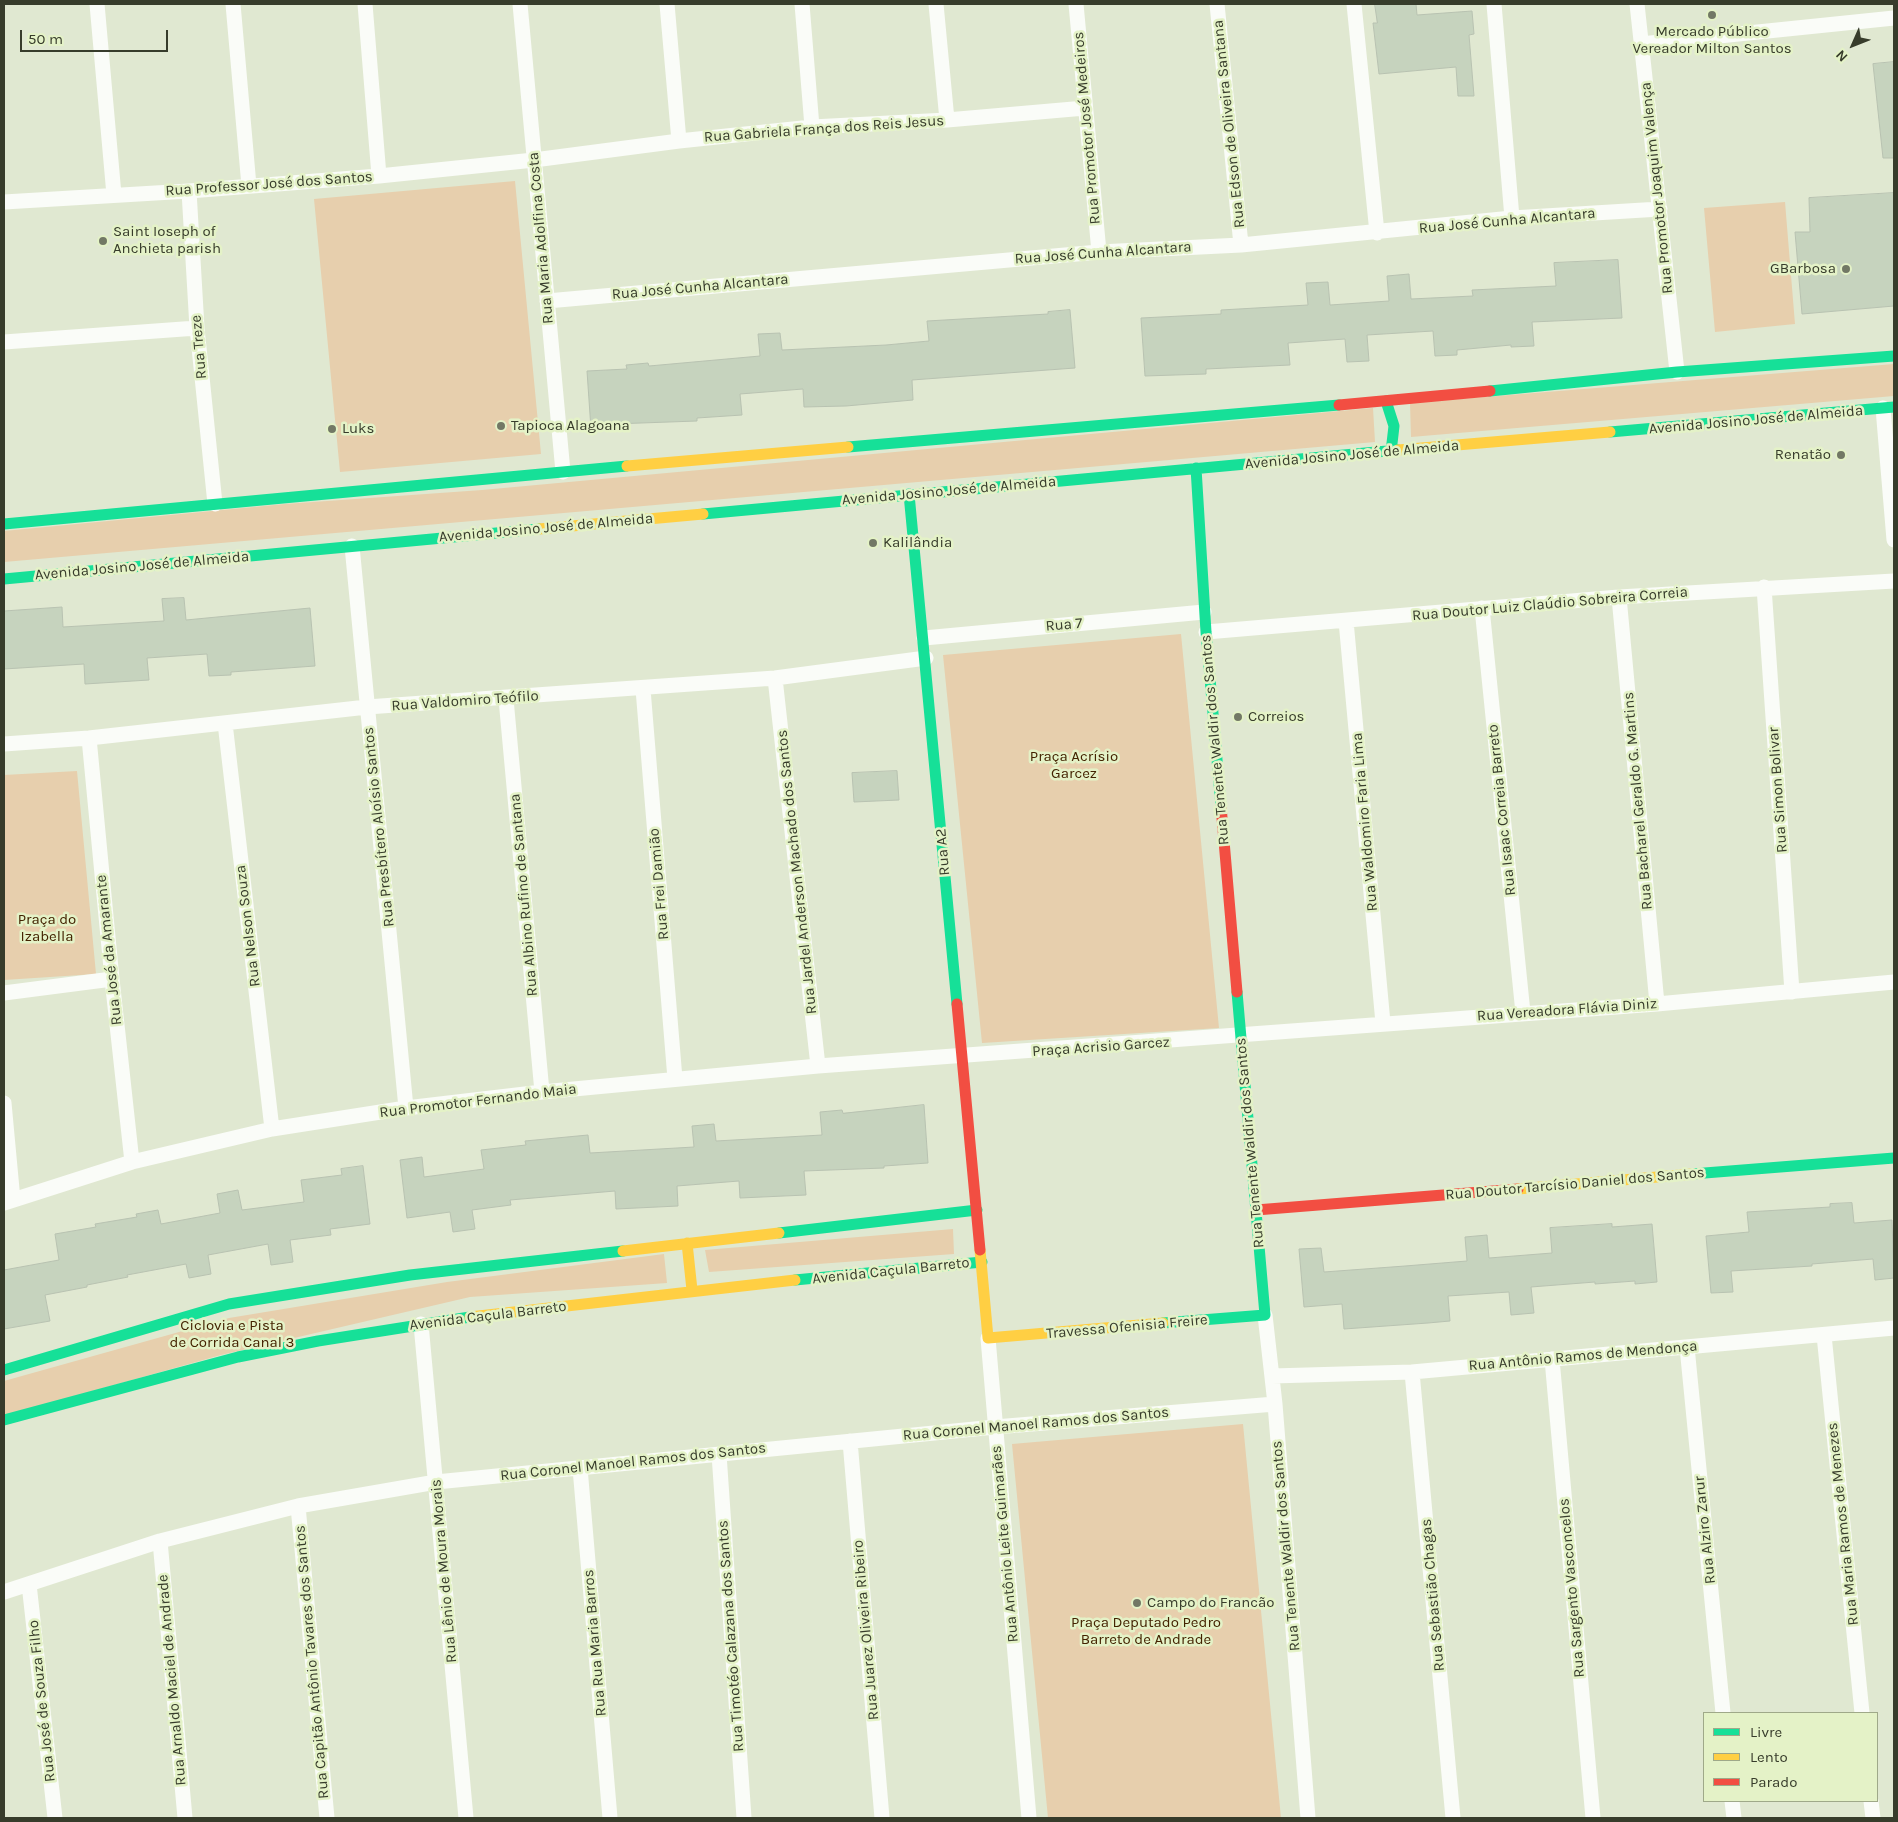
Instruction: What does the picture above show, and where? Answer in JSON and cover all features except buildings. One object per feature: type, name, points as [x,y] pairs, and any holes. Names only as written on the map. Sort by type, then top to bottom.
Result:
[{"type":"street","points":[[97,4],[114,195]]},
{"type":"street","points":[[233,4],[249,186]]},
{"type":"street","points":[[365,4],[378,176]]},
{"type":"street","name":"Rua Maria Adolfina Costa","points":[[520,4],[563,472]]},
{"type":"street","points":[[666,4],[679,141]]},
{"type":"street","points":[[802,4],[812,127]]},
{"type":"street","points":[[936,4],[947,120]]},
{"type":"street","name":"Rua Promotor José Medeiros","points":[[1076,4],[1099,252]]},
{"type":"street","name":"Rua Edson de Oliveira Santana","points":[[1217,4],[1241,245]]},
{"type":"street","points":[[1354,4],[1377,233]]},
{"type":"street","points":[[1494,4],[1512,218]]},
{"type":"street","name":"Rua Promotor Joaquim Valença","points":[[1637,4],[1677,372]]},
{"type":"street","points":[[1641,44],[1894,18]]},
{"type":"street","name":"Rua Gabriela França dos Reis Jesus","points":[[534,160],[679,141],[812,127],[947,120],[1085,108]]},
{"type":"street","name":"Rua Professor José dos Santos","points":[[4,202],[378,176],[534,160]]},
{"type":"street","name":"Rua Treze","points":[[189,190],[197,328],[215,504]]},
{"type":"street","name":"Rua José Cunha Alcantara","points":[[547,301],[1099,252],[1241,245],[1377,233],[1512,218],[1660,209]]},
{"type":"street","points":[[4,342],[197,328]]},
{"type":"street","points":[[4,524],[563,472],[1386,401],[1677,372],[1894,356]]},
{"type":"street","points":[[1386,401],[1396,430],[1391,452]]},
{"type":"street","points":[[1889,408],[1894,540]]},
{"type":"street","name":"Avenida Josino José de Almeida","points":[[4,579],[909,494],[1889,408]]},
{"type":"street","name":"Rua Tenente Waldir dos Santos","points":[[1196,468],[1204,612],[1265,1315],[1275,1404],[1308,1818]]},
{"type":"street","name":"Rua A2","points":[[909,494],[977,1210]]},
{"type":"street","name":"Rua Presbítero Aloísio Santos","points":[[352,546],[406,1108]]},
{"type":"street","name":"Rua Doutor Luiz Claúdio Sobreira Correia","points":[[1206,632],[1619,597],[1894,581]]},
{"type":"street","name":"Rua Simon Bolivar","points":[[1764,588],[1792,992]]},
{"type":"street","name":"Rua Bacharel Geraldo G. Martins","points":[[1619,597],[1657,1004]]},
{"type":"street","name":"Rua Isaac Correia Barreto","points":[[1482,608],[1523,1013]]},
{"type":"street","name":"Rua 7","points":[[924,638],[1204,612]]},
{"type":"street","name":"Rua Waldomiro Faria Lima","points":[[1346,621],[1383,1023]]},
{"type":"street","name":"Rua Valdomiro Teófilo","points":[[4,744],[89,738],[367,708],[775,678],[926,658]]},
{"type":"street","name":"Rua Jardel Anderson Machado dos Santos","points":[[775,678],[818,1066]]},
{"type":"street","name":"Rua Frei Damião","points":[[643,689],[675,1079]]},
{"type":"street","name":"Rua Albino Rufino de Santana","points":[[506,699],[542,1092]]},
{"type":"street","name":"Rua Nelson Souza","points":[[225,722],[272,1130]]},
{"type":"street","name":"Rua José da Amarante","points":[[89,738],[132,1162]]},
{"type":"street","points":[[4,993],[112,979]]},
{"type":"street","name":"Rua Vereadora Flávia Diniz","points":[[1240,1036],[1383,1023],[1657,1004],[1894,982]]},
{"type":"street","name":"Praça Acrisio Garcez","points":[[962,1057],[1240,1036]]},
{"type":"street","name":"Rua Promotor Fernando Maia","points":[[8,1202],[132,1162],[272,1130],[406,1108],[675,1079],[818,1066],[962,1057]]},
{"type":"street","points":[[4,1103],[8,1202]]},
{"type":"street","name":"Rua Doutor Tarcísio Daniel dos Santos","points":[[1256,1210],[1894,1158]]},
{"type":"street","points":[[4,1370],[229,1304],[410,1275],[977,1210]]},
{"type":"street","name":"Rua Antônio Leite Guimarães","points":[[977,1210],[1029,1818]]},
{"type":"street","points":[[687,1243],[692,1290]]},
{"type":"street","name":"Avenida Caçula Barreto","points":[[4,1420],[161,1376],[315,1342],[421,1324],[692,1290],[982,1262]]},
{"type":"street","name":"Travessa Ofenisia Freire","points":[[988,1338],[1265,1315]]},
{"type":"street","name":"Rua Lênio de Moura Morais","points":[[421,1324],[466,1818]]},
{"type":"street","name":"Rua Antônio Ramos de Mendonça","points":[[1272,1376],[1412,1372],[1894,1328]]},
{"type":"street","name":"Rua Maria Ramos de Menezes","points":[[1824,1335],[1862,1712]]},
{"type":"street","name":"Rua Alziro Zarur","points":[[1687,1347],[1723,1712]]},
{"type":"street","name":"Rua Sargento Vasconcelos","points":[[1552,1359],[1593,1818]]},
{"type":"street","name":"Rua Sebastião Chagas","points":[[1412,1372],[1453,1818]]},
{"type":"street","name":"Rua Coronel Manoel Ramos dos Santos","points":[[4,1592],[160,1541],[298,1506],[436,1482],[995,1426],[1275,1404]]},
{"type":"street","name":"Rua Juarez Oliveira Ribeiro","points":[[850,1441],[882,1818]]},
{"type":"street","name":"Rua Timotéo Calazana dos Santos","points":[[719,1454],[744,1818]]},
{"type":"street","name":"Rua Rua Maria Barros","points":[[580,1468],[610,1818]]},
{"type":"street","name":"Rua Capitão Antônio Tavares dos Santos","points":[[298,1506],[327,1818]]},
{"type":"street","name":"Rua Arnaldo Maciel de Andrade","points":[[160,1541],[185,1818]]},
{"type":"street","name":"Rua José de Souza Filho","points":[[29,1584],[55,1818]]},
{"type":"street","points":[[1732,1802],[1734,1818]]},
{"type":"street","points":[[1871,1802],[1873,1818]]},
{"type":"green space","points":[[515,181],[541,454],[340,472],[314,199]]},
{"type":"green space","points":[[1785,202],[1795,324],[1715,332],[1704,208]]},
{"type":"green space","points":[[1894,364],[1894,396],[1411,437],[1410,403]]},
{"type":"green space","points":[[1373,408],[1375,442],[4,562],[4,531],[285,504],[482,490]]},
{"type":"green space","name":"Praça Acrísio Garcez","points":[[1181,634],[1219,1028],[982,1043],[943,655]]},
{"type":"green space","name":"Praça do Izabella","points":[[77,771],[96,974],[4,980],[4,775]]},
{"type":"green space","points":[[953,1229],[954,1254],[709,1272],[705,1250]]},
{"type":"green space","name":"Ciclovia e Pista de Corrida Canal 3","points":[[664,1254],[667,1283],[470,1297],[221,1355],[4,1416],[4,1381],[229,1318],[447,1282]]},
{"type":"green space","name":"Praça Deputado Pedro Barreto de Andrade","points":[[1243,1424],[1281,1818],[1048,1818],[1012,1444]]},
{"type":"traffic: fast","points":[[1490,391],[1677,372],[1894,356]]},
{"type":"traffic: fast","points":[[1386,401],[1394,426],[1391,452]]},
{"type":"traffic: fast","points":[[848,447],[1339,405]]},
{"type":"traffic: fast","points":[[1610,432],[1894,407]]},
{"type":"traffic: fast","points":[[703,514],[1398,450]]},
{"type":"traffic: fast","points":[[4,524],[627,466]]},
{"type":"traffic: fast","points":[[1196,468],[1206,632],[1221,806]]},
{"type":"traffic: fast","points":[[909,494],[957,1004]]},
{"type":"traffic: fast","points":[[4,579],[539,529]]},
{"type":"traffic: fast","points":[[1163,1323],[1265,1315],[1237,992]]},
{"type":"traffic: fast","points":[[1692,1174],[1894,1158]]},
{"type":"traffic: fast","points":[[779,1233],[977,1210]]},
{"type":"traffic: fast","points":[[4,1370],[229,1304],[410,1275],[623,1251]]},
{"type":"traffic: fast","points":[[795,1280],[982,1262]]},
{"type":"traffic: fast","points":[[4,1420],[238,1357],[318,1341],[470,1317]]},
{"type":"traffic: slow","points":[[1398,450],[1610,432]]},
{"type":"traffic: slow","points":[[627,466],[848,447]]},
{"type":"traffic: slow","points":[[539,529],[703,514]]},
{"type":"traffic: slow","points":[[1518,1189],[1692,1174]]},
{"type":"traffic: slow","points":[[623,1251],[779,1233]]},
{"type":"traffic: slow","points":[[687,1243],[692,1290]]},
{"type":"traffic: slow","points":[[980,1250],[988,1338],[1163,1323]]},
{"type":"traffic: slow","points":[[470,1317],[795,1280]]},
{"type":"traffic: jam","points":[[1339,405],[1490,391]]},
{"type":"traffic: jam","points":[[1221,806],[1237,992]]},
{"type":"traffic: jam","points":[[957,1004],[980,1250]]},
{"type":"traffic: jam","points":[[1256,1210],[1518,1189]]},
{"type":"place","name":"Mercado Público Vereador Milton Santos","points":[[1712,15]]},
{"type":"place","name":"Saint Ioseph of Anchieta parish","points":[[103,241]]},
{"type":"place","name":"GBarbosa","points":[[1846,269]]},
{"type":"place","name":"Tapioca Alagoana","points":[[501,426]]},
{"type":"place","name":"Luks","points":[[332,429]]},
{"type":"place","name":"Renatão","points":[[1841,455]]},
{"type":"place","name":"Kalilândia","points":[[873,543]]},
{"type":"place","name":"Correios","points":[[1238,717]]},
{"type":"place","name":"Campo do Francão","points":[[1137,1603]]}]
